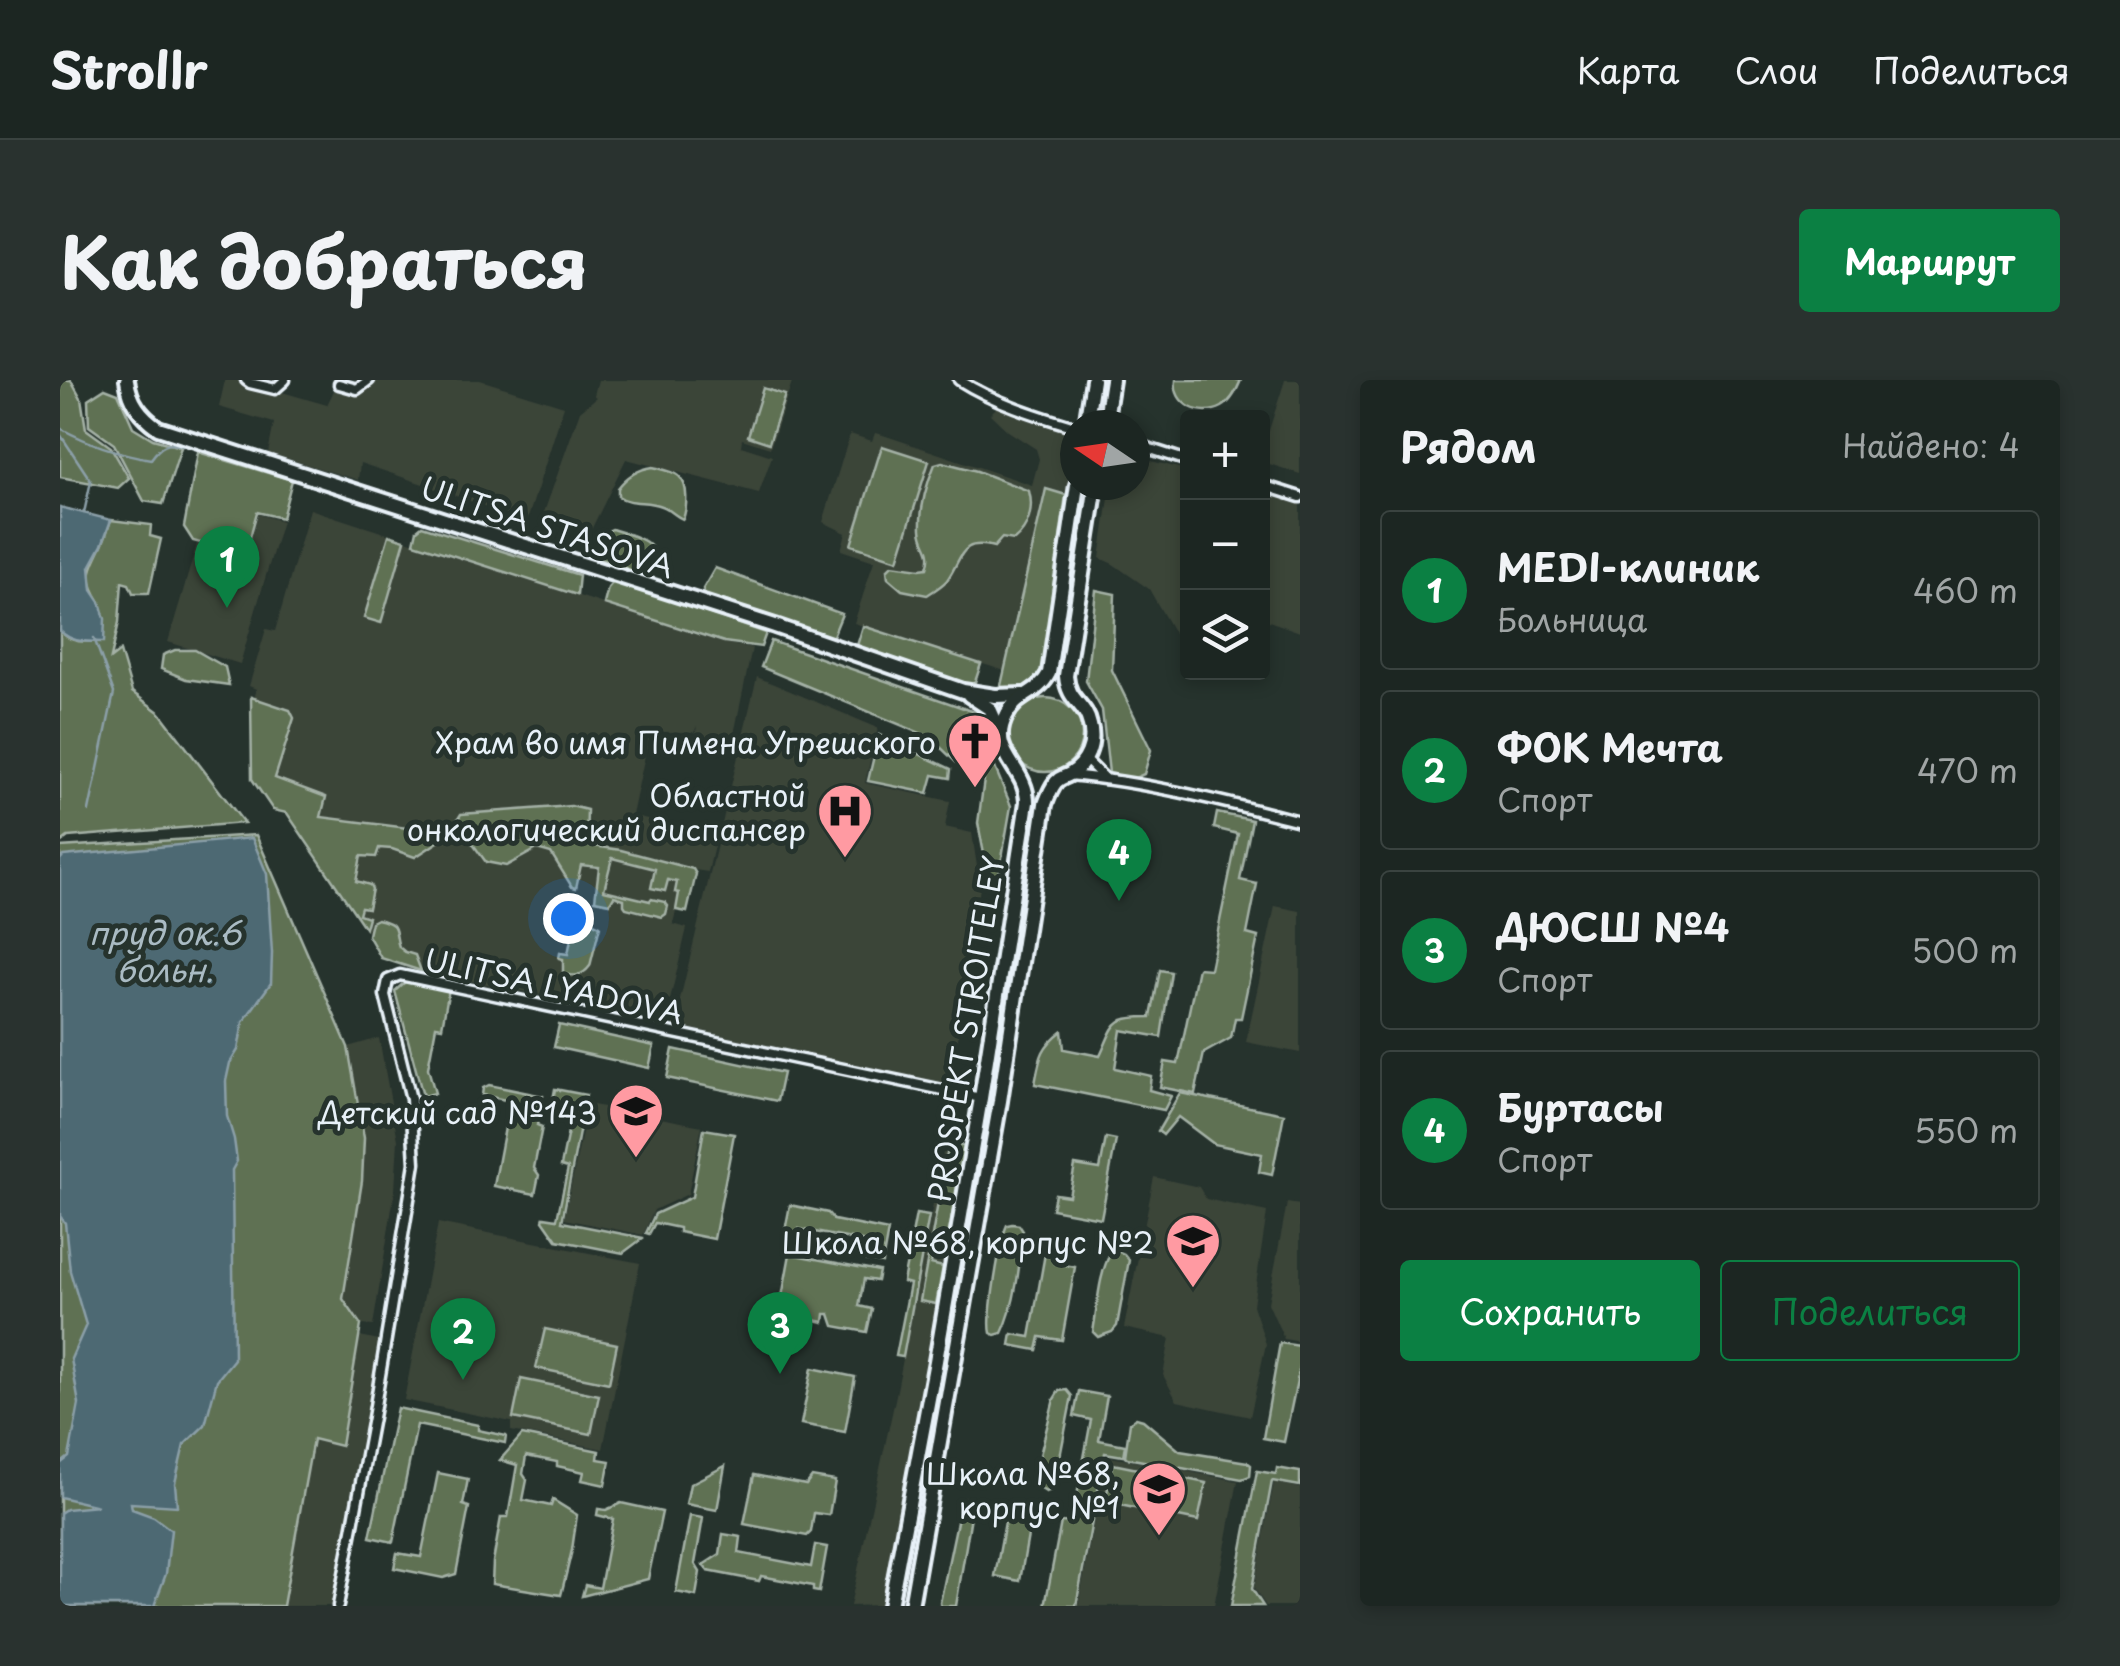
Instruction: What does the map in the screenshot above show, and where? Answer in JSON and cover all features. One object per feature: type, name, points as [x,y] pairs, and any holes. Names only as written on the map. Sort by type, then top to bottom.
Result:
[{"type":"main road","name":"ULITSA STASOVA","points":[[127,380],[129,396],[142,416],[158,428],[714,606],[963,691],[996,696],[1031,693]]},
{"type":"main road","points":[[1088,410],[1093,380]]},
{"type":"main road","points":[[1107,410],[1112,380]]},
{"type":"main road","points":[[1001,733],[1008,710],[1049,673],[1075,500]]},
{"type":"main road","points":[[1070,696],[1066,676],[1094,500]]},
{"type":"main road","points":[[1031,693],[1054,690],[1070,696],[1084,710],[1092,730],[1085,760]]},
{"type":"main road","name":"ULITSA STASOVA","points":[[963,691],[990,709],[1001,733]]},
{"type":"main road","name":"PROSPEKT STROITELEY","points":[[890,1606],[981,1098],[1026,802],[1025,783],[1005,754],[1001,733]]},
{"type":"main road","name":"PROSPEKT STROITELEY","points":[[911,1606],[996,1119],[1045,804],[1064,777],[1085,760]]},
{"type":"main road","points":[[1018,772],[1038,780],[1064,777]]},
{"type":"street","points":[[246,380],[275,389],[285,380]]},
{"type":"street","points":[[340,384],[357,389],[369,380]]},
{"type":"street","points":[[959,380],[1014,407],[1060,422]]},
{"type":"street","points":[[1150,449],[1180,458]]},
{"type":"street","points":[[1270,488],[1300,497]]},
{"type":"street","points":[[1085,760],[1105,778]]},
{"type":"street","points":[[1064,777],[1105,778],[1300,821]]},
{"type":"street","name":"ULITSA LYADOVA","points":[[338,1606],[415,1163],[411,1099],[385,995],[388,980],[400,975],[981,1098]]},
{"type":"shaded area","points":[[225,380],[240,380],[327,405],[336,386],[356,393],[373,380],[480,380],[564,406],[527,521],[433,488],[438,479],[432,476],[426,485],[360,463],[358,480],[268,453],[274,423],[219,407]]},
{"type":"shaded area","points":[[598,380],[793,380],[770,448],[742,439],[741,446],[772,456],[759,493],[626,459],[589,534],[542,518],[580,411],[597,397],[594,395]]},
{"type":"shaded area","points":[[1285,380],[1300,380],[1300,474],[1270,464],[1270,427]]},
{"type":"shaded area","points":[[998,406],[1060,429],[1060,494],[1046,490],[1005,671],[854,623],[874,561],[841,550],[846,533],[823,522],[850,434],[872,441],[875,433],[883,435],[1032,485],[1039,459],[1036,449],[990,414]]},
{"type":"shaded area","points":[[1150,461],[1180,468],[1180,644],[1149,589],[1100,558],[1109,500],[1150,500]]},
{"type":"shaded area","points":[[1270,492],[1300,501],[1300,632],[1270,621]]},
{"type":"shaded area","points":[[310,509],[724,643],[752,648],[732,744],[695,737],[697,726],[694,732],[652,732],[649,737],[632,815],[716,837],[708,872],[694,870],[687,912],[676,911],[673,924],[687,928],[670,1000],[657,997],[652,1017],[421,971],[381,958],[287,813],[257,778],[256,689],[249,686],[266,629],[275,631]]},
{"type":"shaded area","points":[[258,514],[282,521],[240,664],[168,642],[197,544],[245,558]]},
{"type":"shaded area","name":"Областной онкологический диспансер","points":[[757,677],[878,728],[865,783],[950,801],[945,827],[972,833],[980,887],[951,1087],[674,1025]]},
{"type":"shaded area","points":[[1275,906],[1300,911],[1300,1053],[1246,1042]]},
{"type":"shaded area","points":[[379,1038],[398,1140],[395,1190],[373,1326],[361,1325],[343,1299],[362,1182],[364,1138],[348,1047]]},
{"type":"shaded area","name":"Детский сад №143","points":[[588,1104],[702,1126],[688,1194],[654,1210],[643,1235],[564,1219]]},
{"type":"shaded area","points":[[943,1153],[965,1156],[882,1605],[850,1606],[896,1395]]},
{"type":"shaded area","name":"Школа №68, корпус №2","points":[[1154,1177],[1199,1187],[1206,1199],[1267,1212],[1253,1305],[1266,1344],[1250,1417],[1177,1401],[1163,1375],[1170,1338],[1124,1328]]},
{"type":"shaded area","points":[[1287,1203],[1300,1205],[1300,1342],[1284,1339],[1268,1303]]},
{"type":"shaded area","points":[[438,1223],[640,1263],[603,1449],[511,1431],[511,1422],[404,1400]]},
{"type":"shaded area","points":[[360,1336],[384,1341],[336,1606],[283,1606],[313,1439],[341,1445]]},
{"type":"shaded area","name":"Школа №68, корпус №1","points":[[1106,1456],[1238,1481],[1214,1606],[1078,1606]]},
{"type":"shaded area","points":[[1274,1482],[1300,1488],[1300,1606],[1266,1606],[1254,1588]]},
{"type":"green space","points":[[60,380],[71,380],[81,398],[86,429],[111,447],[129,478],[118,488],[60,477]]},
{"type":"green space","points":[[1176,380],[1241,380],[1226,405],[1214,410],[1190,407],[1176,389]]},
{"type":"green space","points":[[105,388],[118,393],[133,427],[153,439],[181,447],[163,504],[144,501],[114,444],[89,426],[88,399]]},
{"type":"green space","points":[[763,388],[785,395],[769,443],[748,436]]},
{"type":"green space","points":[[882,446],[929,461],[898,560],[851,545]]},
{"type":"green space","points":[[198,452],[292,480],[282,518],[257,512],[245,555],[193,541],[184,527]]},
{"type":"green space","points":[[942,462],[1029,491],[1029,518],[1014,540],[1002,538],[994,547],[968,548],[947,580],[927,595],[902,590],[888,578],[887,570],[892,565],[927,568],[929,556],[921,529],[922,512],[935,464]]},
{"type":"green space","points":[[653,467],[674,473],[682,480],[686,497],[683,519],[661,506],[618,496],[618,488],[629,477]]},
{"type":"green space","points":[[1046,489],[1060,493],[1060,500],[1065,500],[1041,675],[1028,686],[1000,690]]},
{"type":"green space","points":[[111,520],[151,525],[150,536],[161,539],[149,593],[133,593],[129,584],[122,582],[111,658],[120,651],[132,692],[160,713],[244,823],[68,837],[60,843],[60,631],[74,640],[91,641],[100,602],[90,573]]},
{"type":"green space","points":[[422,526],[579,575],[577,595],[414,543]]},
{"type":"green space","points":[[612,529],[641,539],[653,549],[655,556],[648,577],[595,557],[606,532]]},
{"type":"green space","points":[[389,535],[405,540],[381,623],[364,618]]},
{"type":"green space","points":[[715,568],[842,614],[833,636],[828,640],[705,598],[703,589]]},
{"type":"green space","points":[[614,581],[766,633],[761,647],[724,642],[604,604]]},
{"type":"green space","points":[[1096,590],[1115,594],[1112,670],[1151,750],[1144,774],[1133,779],[1109,773],[1102,710],[1086,681]]},
{"type":"green space","points":[[863,626],[981,664],[975,682],[970,687],[856,649]]},
{"type":"green space","points":[[771,641],[978,713],[984,722],[990,756],[1011,806],[997,886],[990,885],[978,823],[984,780],[964,770],[930,737],[761,667]]},
{"type":"green space","points":[[175,650],[195,650],[225,667],[229,685],[186,679],[161,669],[163,655]]},
{"type":"green space","points":[[251,697],[290,710],[294,718],[275,778],[326,797],[321,817],[439,832],[453,827],[461,814],[571,806],[587,810],[586,845],[693,869],[696,874],[687,912],[676,910],[677,882],[668,880],[665,891],[651,888],[655,869],[612,858],[604,890],[665,902],[668,906],[662,917],[626,908],[624,899],[614,896],[610,903],[595,900],[599,867],[581,865],[576,888],[551,853],[537,849],[506,866],[486,862],[470,840],[449,835],[415,857],[379,848],[376,857],[361,856],[356,881],[372,889],[368,908],[361,907],[359,914],[368,917],[365,928],[287,813],[273,810],[252,779]]},
{"type":"green space","points":[[1045,698],[1071,709],[1082,735],[1071,761],[1045,772],[1019,761],[1008,735],[1019,709]]},
{"type":"green space","points":[[879,735],[951,769],[950,778],[933,775],[928,793],[868,781]]},
{"type":"green space","points":[[1217,813],[1252,820],[1240,880],[1257,884],[1247,934],[1258,937],[1241,1018],[1235,1018],[1231,1038],[1204,1053],[1195,1094],[1160,1087],[1165,1062],[1178,1064],[1198,968],[1210,969],[1238,834],[1214,828]]},
{"type":"green space","points":[[256,835],[348,1047],[364,1138],[362,1181],[343,1299],[361,1325],[341,1446],[313,1439],[283,1606],[60,1606],[60,847]]},
{"type":"green space","points":[[1016,913],[1022,914],[991,1096],[988,1092]]},
{"type":"green space","points":[[377,919],[393,925],[399,947],[415,955],[421,971],[381,958],[368,935],[371,922]]},
{"type":"green space","points":[[587,920],[600,926],[590,966],[578,975],[563,974],[560,953],[568,954],[571,939]]},
{"type":"green space","points":[[1160,970],[1171,972],[1161,1037],[1121,1030],[1115,1068],[1151,1076],[1149,1090],[1171,1096],[1164,1110],[1035,1084],[1042,1054],[1062,1031],[1064,1049],[1100,1056],[1116,1024],[1128,1018],[1151,1017]]},
{"type":"green space","points":[[405,982],[449,989],[442,1027],[436,1026],[428,1068],[435,1093],[423,1096],[395,991]]},
{"type":"green space","points":[[559,1025],[654,1046],[649,1068],[554,1047]]},
{"type":"green space","points":[[673,1049],[783,1073],[777,1101],[667,1078]]},
{"type":"green space","points":[[489,1085],[543,1096],[537,1125],[542,1127],[534,1168],[539,1175],[535,1194],[494,1186],[510,1101],[482,1095],[483,1088]]},
{"type":"green space","points":[[555,1089],[586,1095],[562,1222],[643,1238],[623,1253],[557,1240],[543,1220],[557,1219],[568,1168],[561,1166],[570,1121],[550,1116]]},
{"type":"green space","points":[[1180,1093],[1284,1114],[1272,1175],[1259,1172],[1262,1154],[1214,1144],[1178,1117],[1163,1135],[1158,1131]]},
{"type":"green space","points":[[986,1107],[992,1108],[946,1360],[941,1359]]},
{"type":"green space","points":[[704,1129],[734,1134],[714,1239],[655,1223],[646,1233],[655,1214],[692,1197]]},
{"type":"green space","points":[[1106,1138],[1116,1140],[1101,1218],[1052,1209],[1055,1194],[1069,1196],[1075,1165],[1100,1169]]},
{"type":"green space","points":[[949,1143],[965,1146],[948,1238],[936,1236],[931,1264],[943,1267],[936,1304],[920,1301]]},
{"type":"green space","points":[[790,1205],[828,1213],[834,1220],[888,1231],[882,1263],[865,1260],[867,1242],[799,1229],[797,1238],[784,1236]]},
{"type":"green space","points":[[916,1214],[929,1216],[903,1357],[896,1356],[910,1284],[903,1282]]},
{"type":"green space","points":[[1007,1225],[1023,1231],[1019,1270],[1007,1322],[1002,1333],[995,1335],[990,1324],[995,1279],[1004,1233]]},
{"type":"green space","points":[[1048,1237],[1058,1239],[1054,1263],[1075,1267],[1062,1340],[1040,1337],[1037,1350],[1010,1345],[1012,1334],[1030,1337]]},
{"type":"green space","points":[[1117,1251],[1129,1260],[1117,1326],[1098,1337],[1093,1332],[1101,1281],[1111,1252]]},
{"type":"green space","points":[[790,1254],[879,1271],[877,1281],[864,1279],[859,1306],[872,1309],[867,1332],[834,1326],[830,1314],[825,1314],[824,1322],[779,1313]]},
{"type":"green space","points":[[545,1329],[617,1344],[609,1383],[536,1368]]},
{"type":"green space","points":[[1280,1343],[1300,1346],[1300,1366],[1284,1442],[1263,1438]]},
{"type":"green space","points":[[812,1368],[855,1377],[845,1432],[801,1424]]},
{"type":"green space","points":[[521,1379],[599,1395],[591,1434],[513,1418]]},
{"type":"green space","points":[[1067,1390],[1072,1396],[1055,1482],[1046,1492],[1038,1487],[1036,1471],[1054,1399],[1059,1391]]},
{"type":"green space","points":[[1079,1391],[1107,1396],[1099,1440],[1125,1445],[1123,1456],[1105,1453],[1076,1606],[1045,1606],[1061,1522],[1072,1523],[1091,1420],[1074,1416]]},
{"type":"green space","points":[[397,1408],[478,1425],[478,1430],[506,1436],[505,1443],[417,1425],[393,1542],[370,1537]]},
{"type":"green space","points":[[1136,1418],[1180,1451],[1247,1462],[1251,1465],[1250,1476],[1242,1479],[1127,1458],[1130,1422]]},
{"type":"green space","points":[[522,1435],[599,1451],[598,1459],[610,1461],[605,1485],[582,1480],[584,1472],[557,1466],[557,1462],[526,1456],[523,1500],[551,1506],[553,1500],[577,1515],[561,1595],[492,1584],[501,1517],[508,1517],[517,1465],[500,1460]]},
{"type":"green space","points":[[1113,1464],[1206,1483],[1198,1521],[1105,1502]]},
{"type":"green space","points":[[725,1466],[717,1510],[686,1504],[690,1484]]},
{"type":"green space","points":[[1277,1468],[1300,1472],[1300,1486],[1272,1481],[1252,1589],[1263,1606],[1231,1606],[1257,1471],[1276,1474]]},
{"type":"green space","points":[[438,1473],[468,1479],[463,1505],[469,1507],[456,1574],[443,1578],[394,1568],[397,1553],[421,1557]]},
{"type":"green space","points":[[754,1475],[806,1485],[812,1477],[835,1481],[829,1515],[814,1513],[807,1536],[744,1524]]},
{"type":"green space","points":[[966,1499],[972,1510],[956,1606],[941,1606],[961,1504]]},
{"type":"green space","points":[[621,1503],[662,1512],[648,1579],[582,1596],[585,1585],[600,1588],[613,1519],[597,1515],[598,1509]]},
{"type":"green space","points":[[1007,1511],[1026,1515],[1025,1523],[1030,1524],[1020,1581],[995,1576]]},
{"type":"green space","points":[[690,1516],[703,1518],[695,1564],[700,1572],[696,1596],[676,1592]]},
{"type":"green space","points":[[723,1534],[741,1537],[739,1553],[811,1567],[815,1545],[827,1547],[819,1592],[813,1591],[813,1586],[761,1576],[759,1581],[708,1571],[703,1565],[720,1554]]},
{"type":"water","points":[[60,507],[111,520],[90,567],[92,590],[105,619],[104,642],[75,640],[60,631]]},
{"type":"water","name":"пруд ок.6 больн.","points":[[252,838],[267,874],[271,983],[243,1022],[226,1081],[227,1116],[237,1161],[232,1170],[234,1359],[217,1380],[205,1425],[184,1445],[175,1483],[177,1506],[131,1503],[132,1509],[154,1517],[171,1530],[166,1574],[154,1606],[60,1606],[60,1513],[98,1506],[60,1497],[60,1464],[69,1457],[79,1404],[71,1359],[86,1325],[70,1271],[65,1223],[60,1216],[60,860],[63,856]]},
{"type":"waterway","points":[[60,428],[104,447],[151,459],[164,446],[183,446]]},
{"type":"waterway","points":[[60,434],[91,481],[84,513]]},
{"type":"waterway","points":[[89,811],[114,693],[94,638]]},
{"type":"place","name":"MEDI-клиник","points":[[227,608]]},
{"type":"place","name":"Храм во имя Пимена Угрешского","points":[[975,790]]},
{"type":"place","name":"Областной онкологический диспансер","points":[[845,860]]},
{"type":"place","name":"Буртасы","points":[[1119,901]]},
{"type":"place","name":"Детский сад №143","points":[[636,1160]]},
{"type":"place","name":"Школа №68, корпус №2","points":[[1193,1290]]},
{"type":"place","name":"ДЮСШ №4","points":[[780,1374]]},
{"type":"place","name":"ФОК Мечта","points":[[463,1380]]},
{"type":"place","name":"Школа №68, корпус №1","points":[[1159,1538]]}]
